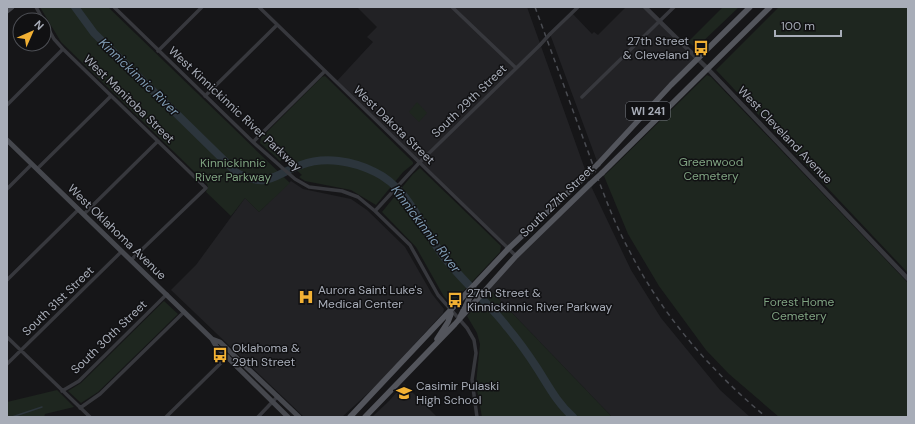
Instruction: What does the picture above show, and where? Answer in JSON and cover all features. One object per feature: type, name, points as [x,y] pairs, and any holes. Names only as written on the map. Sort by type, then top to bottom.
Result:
[{"type":"main road","points":[[7,12],[12,7]]},
{"type":"main road","name":"South 27th Street","points":[[365,417],[459,319],[479,281],[508,249],[598,164],[698,58],[750,7]]},
{"type":"main road","name":"South 27th Street","points":[[350,417],[451,311],[466,304],[491,284],[516,256],[770,7]]},
{"type":"main road","name":"West Oklahoma Avenue","points":[[7,140],[167,294],[212,339],[216,346],[229,354],[278,396],[295,416]]},
{"type":"main road","points":[[431,348],[448,322],[451,311]]},
{"type":"main road","name":"West Oklahoma Avenue","points":[[229,354],[272,402],[288,417]]},
{"type":"main road","points":[[411,354],[411,370]]},
{"type":"street","name":"West Kinnickinnic River Parkway","points":[[114,7],[253,142],[295,179],[309,187],[342,191],[351,194],[375,211],[410,245],[438,295],[471,334],[476,347],[472,380],[477,417]]},
{"type":"street","points":[[158,51],[202,7]]},
{"type":"street","name":"West Dakota Street","points":[[259,7],[516,256]]},
{"type":"street","points":[[452,7],[516,68]]},
{"type":"street","name":"South 29th Street","points":[[375,211],[419,163],[578,7]]},
{"type":"street","name":"West Cleveland Avenue","points":[[645,7],[698,58],[908,279]]},
{"type":"street","points":[[582,97],[674,7]]},
{"type":"street","points":[[205,96],[277,24]]},
{"type":"street","name":"West Manitoba Street","points":[[52,35],[63,49],[206,188],[131,260]]},
{"type":"street","points":[[7,105],[63,49]]},
{"type":"street","points":[[253,142],[325,71]]},
{"type":"street","points":[[37,169],[111,96]]},
{"type":"street","points":[[84,214],[158,141]]},
{"type":"street","points":[[7,189],[32,164]]},
{"type":"street","points":[[7,280],[79,209]]},
{"type":"street","name":"South 31st Street","points":[[7,364],[122,251]]},
{"type":"street","name":"South 30th Street","points":[[62,391],[79,381],[167,294]]},
{"type":"street","points":[[80,408],[100,394],[184,312]]},
{"type":"street","points":[[7,337],[90,417]]},
{"type":"street","points":[[166,417],[229,354]]},
{"type":"street","points":[[258,417],[278,396]]},
{"type":"shaded area","points":[[357,7],[527,7],[587,175],[508,249],[336,82],[373,42],[367,37],[377,27]]},
{"type":"shaded area","points":[[626,7],[645,7],[698,58],[598,164],[550,34],[572,13],[592,34],[594,32],[598,35]]},
{"type":"shaded area","name":"Aurora Saint Luke's Medical Center","points":[[291,181],[303,189],[351,199],[367,210],[405,247],[432,294],[444,309],[443,313],[378,384],[342,417],[304,417],[171,290],[196,265],[245,198],[259,212]]},
{"type":"shaded area","points":[[590,184],[631,270],[661,318],[720,390],[750,417],[612,417],[491,291],[491,284]]},
{"type":"shaded area","name":"Casimir Pulaski High School","points":[[404,384],[437,417],[372,417]]},
{"type":"green space","name":"Kinnickinnic River Parkway","points":[[40,7],[108,7],[290,183],[259,212],[245,198],[231,216],[206,192],[208,187],[207,184],[61,42],[52,27],[52,12],[43,12]]},
{"type":"green space","points":[[723,7],[739,7],[696,48],[688,42]]},
{"type":"green space","points":[[779,7],[908,7],[908,273],[716,70]]},
{"type":"green space","name":"Forest Home Cemetery","points":[[707,75],[711,77],[908,283],[908,417],[779,417],[729,374],[706,350],[659,286],[628,234],[604,176]]},
{"type":"green space","name":"Kinnickinnic River Parkway","points":[[325,76],[413,162],[413,164],[403,172],[376,205],[351,190],[305,181],[299,177],[302,175],[284,159],[280,161],[260,143],[261,138],[322,77]]},
{"type":"green space","points":[[417,102],[427,113],[419,122],[409,112]]},
{"type":"green space","points":[[420,168],[501,246],[500,252],[453,302],[448,301],[443,295],[416,247],[382,212],[413,174]]},
{"type":"green space","points":[[491,291],[612,417],[482,417],[476,384],[480,344],[477,333],[467,316]]},
{"type":"green space","points":[[164,301],[178,314],[98,392],[81,403],[68,391],[81,383]]},
{"type":"green space","points":[[57,390],[74,407],[45,414],[44,417],[7,417],[7,402]]},
{"type":"waterway","name":"Kinnickinnic River","points":[[75,7],[94,33],[237,173],[248,178],[263,180],[270,179],[310,162],[329,160],[358,165],[387,179],[406,199],[436,246],[451,266],[492,309],[515,337],[557,400],[573,417]]},
{"type":"waterway","points":[[12,417],[42,407]]},
{"type":"railway","points":[[535,7],[606,199],[617,225],[642,274],[672,319],[707,361],[745,399],[766,417]]},
{"type":"place","name":"27th Street & Cleveland","points":[[701,48]]},
{"type":"place","name":"Aurora Saint Luke's Medical Center","points":[[306,297]]},
{"type":"place","name":"27th Street & Kinnickinnic River Parkway","points":[[455,300]]},
{"type":"place","name":"Oklahoma & 29th Street","points":[[220,355]]},
{"type":"place","name":"Casimir Pulaski High School","points":[[404,393]]},
{"type":"park label","name":"Greenwood Cemetery","points":[[711,169]]}]
